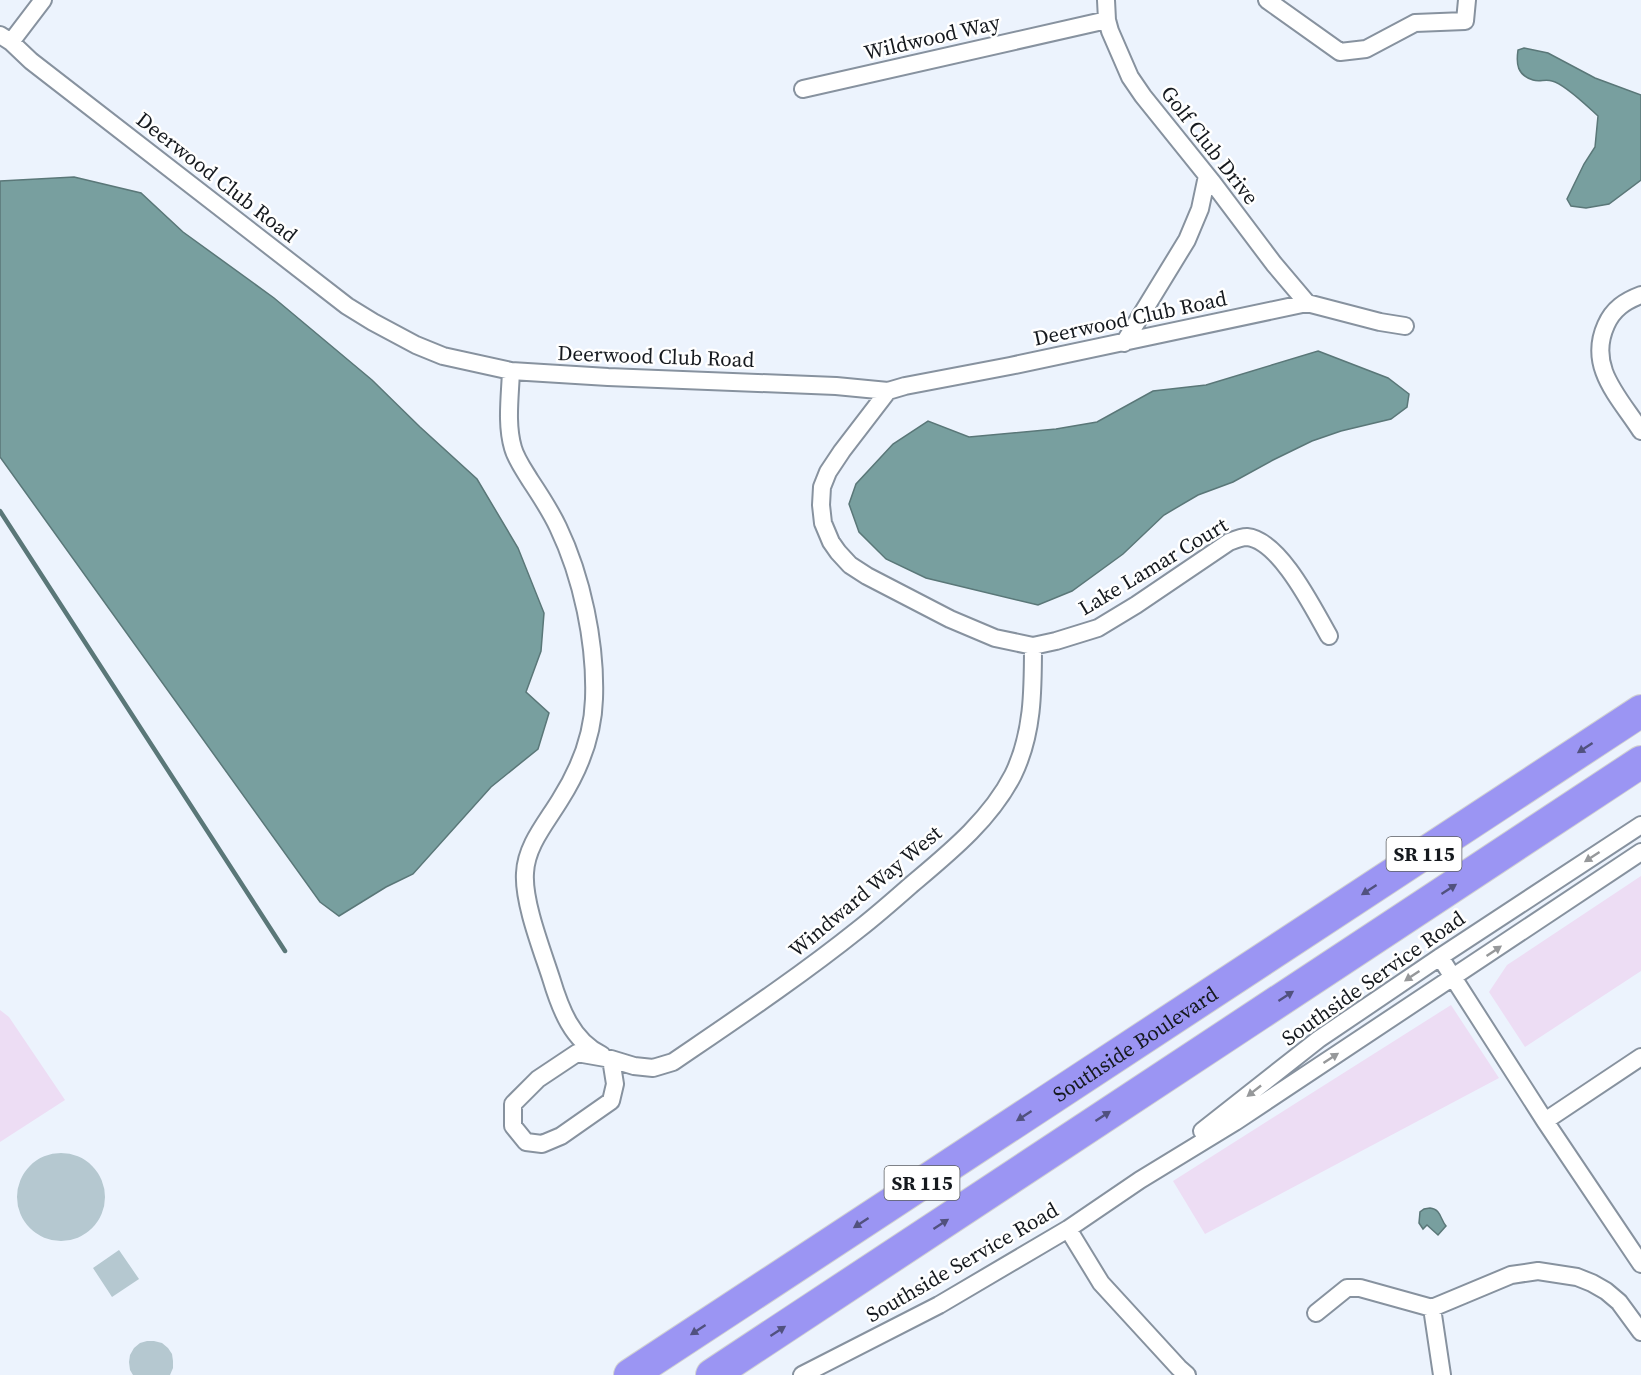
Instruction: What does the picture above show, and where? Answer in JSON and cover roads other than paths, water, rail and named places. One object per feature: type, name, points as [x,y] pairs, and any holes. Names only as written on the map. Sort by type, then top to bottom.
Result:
[{"type":"highway","name":"Southside Boulevard","points":[[630,1375],[1639,715]]},
{"type":"highway","name":"Southside Boulevard","points":[[712,1375],[1641,762]]},
{"type":"street","points":[[5,38],[43,0]]},
{"type":"street","name":"Golf Club Drive","points":[[1106,0],[1110,32],[1130,77],[1274,264],[1307,303]]},
{"type":"street","points":[[1267,0],[1340,52],[1366,49],[1415,23],[1465,21],[1467,0]]},
{"type":"street","name":"Wildwood Way","points":[[803,89],[1107,20]]},
{"type":"street","name":"Deerwood Club Road","points":[[5,38],[31,61],[347,306],[416,345],[443,356],[511,372],[825,386],[888,391],[1307,303],[1380,322],[1405,326]]},
{"type":"street","points":[[1124,343],[1187,240],[1200,209],[1207,176]]},
{"type":"street","points":[[1641,295],[1630,299],[1614,311],[1602,334],[1599,346],[1606,379],[1641,431]]},
{"type":"street","points":[[511,372],[508,425],[513,449],[558,526],[571,557],[588,625],[593,664],[594,700],[589,735],[581,761],[534,840],[525,872],[525,891],[556,996],[570,1028],[598,1054],[611,1059]]},
{"type":"street","name":"Lake Lamar Court","points":[[888,391],[842,450],[828,472],[822,487],[823,523],[831,542],[850,565],[867,576],[939,614],[995,638],[1033,646],[1098,628],[1229,542],[1245,537],[1259,540],[1293,574],[1329,636]]},
{"type":"street","name":"Windward Way West","points":[[611,1059],[634,1066],[653,1068],[673,1062],[859,929],[981,822],[998,801],[1013,774],[1028,731],[1033,646]]},
{"type":"street","name":"Southside Service Road","points":[[1140,1180],[1319,1039],[1641,825]]},
{"type":"street","name":"Southside Service Road","points":[[802,1375],[939,1305],[1068,1229],[1140,1180],[1235,1122],[1454,978],[1641,852]]},
{"type":"street","points":[[1440,957],[1545,1121],[1641,1264]]},
{"type":"street","points":[[577,1053],[611,1059],[615,1084],[611,1101],[561,1136],[542,1144],[526,1142],[513,1126],[513,1104],[538,1079],[577,1053]]},
{"type":"street","points":[[1545,1121],[1641,1057]]},
{"type":"street","points":[[1068,1229],[1101,1283],[1187,1375]]},
{"type":"street","points":[[1316,1313],[1347,1288],[1360,1288],[1432,1308],[1511,1275],[1538,1271],[1577,1277],[1606,1291],[1619,1302],[1641,1332]]},
{"type":"street","points":[[1432,1308],[1442,1375]]},
{"type":"waterway","points":[[0,511],[285,951]]}]
